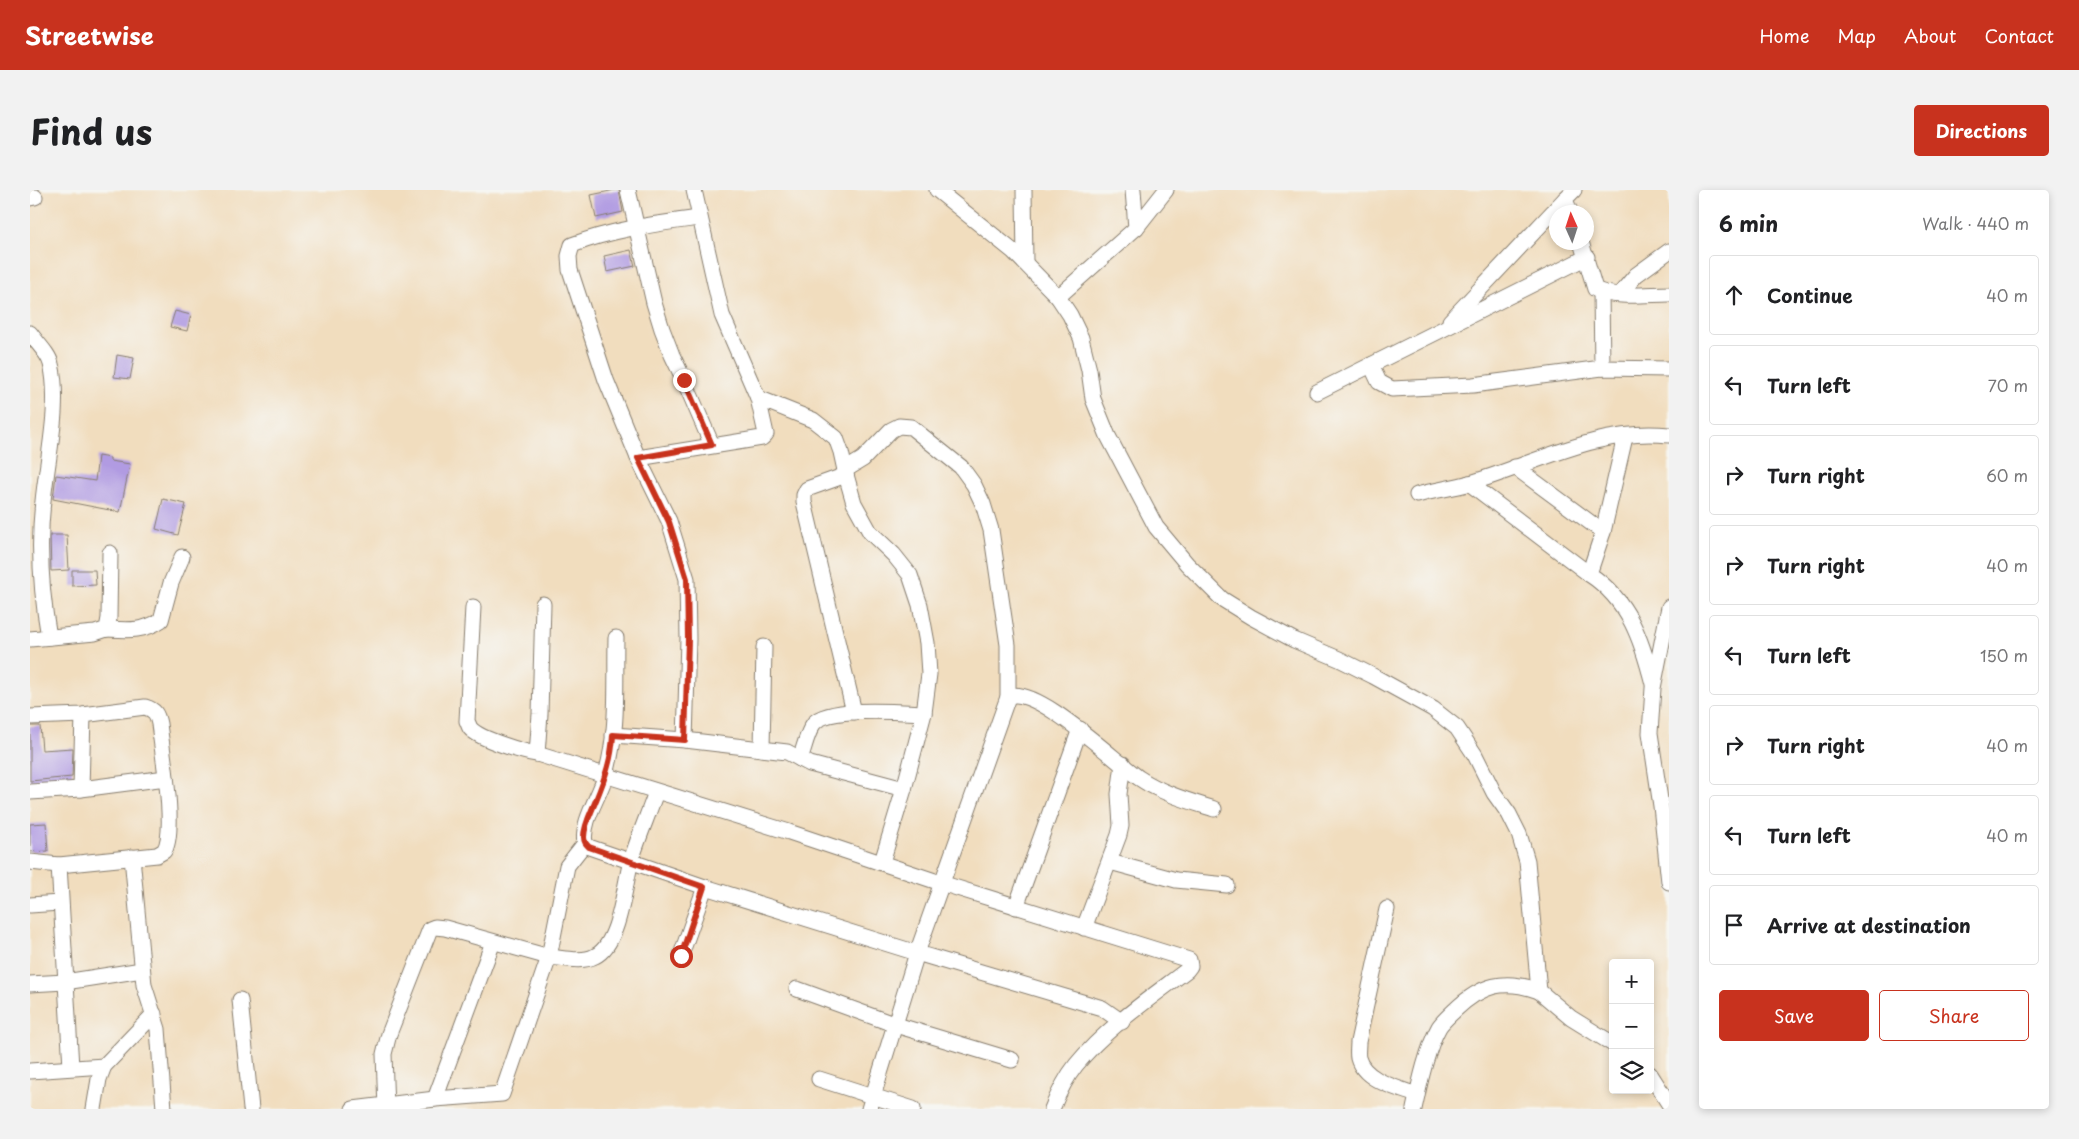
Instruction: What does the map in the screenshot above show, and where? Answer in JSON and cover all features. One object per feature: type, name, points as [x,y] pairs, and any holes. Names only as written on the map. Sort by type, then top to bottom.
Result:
[{"type":"street","points":[[628,190],[654,303],[668,347],[712,445]]},
{"type":"street","points":[[638,458],[712,445],[752,441],[762,438],[766,434],[758,398],[722,315],[694,190]]},
{"type":"street","points":[[937,190],[1025,263],[1058,297],[1070,315],[1081,338],[1089,370],[1093,398],[1108,436],[1156,527],[1187,564],[1222,599],[1251,617],[1294,640],[1373,676],[1433,709],[1458,728],[1519,834],[1527,861],[1539,992]]},
{"type":"street","points":[[1024,190],[1025,263]]},
{"type":"street","points":[[1133,190],[1136,228]]},
{"type":"street","points":[[1058,297],[1136,228],[1166,190]]},
{"type":"street","points":[[1442,330],[1570,200]]},
{"type":"street","points":[[685,740],[688,639],[687,579],[669,522],[638,458],[606,380],[570,270],[569,256],[572,245],[587,239],[636,228],[699,218]]},
{"type":"street","points":[[1584,250],[1595,289],[1601,292],[1620,294],[1669,294]]},
{"type":"street","points":[[1620,294],[1636,275],[1669,251]]},
{"type":"street","points":[[1317,392],[1587,257]]},
{"type":"street","points":[[1601,292],[1602,368]]},
{"type":"street","points":[[30,333],[51,362],[54,388],[53,430],[43,502],[40,570],[49,637]]},
{"type":"street","points":[[1371,365],[1379,382],[1392,389],[1493,383],[1602,368],[1669,369]]},
{"type":"street","points":[[758,398],[813,420],[836,438],[842,452],[845,472],[854,503],[870,532],[894,555],[910,575],[920,605],[927,644],[929,674],[924,713],[882,862]]},
{"type":"street","points":[[854,712],[804,502],[804,495],[807,489],[845,472],[863,459],[891,430],[904,425],[912,427],[961,467],[974,485],[983,504],[991,530],[1008,645],[1008,697],[941,883],[871,1103]]},
{"type":"street","points":[[1417,494],[1469,483],[1580,444],[1625,437],[1657,434],[1669,435]]},
{"type":"street","points":[[1589,574],[1603,532],[1625,437]]},
{"type":"street","points":[[1515,467],[1603,532]]},
{"type":"street","points":[[1469,483],[1610,589],[1629,617],[1644,648],[1653,688]]},
{"type":"street","points":[[107,629],[109,618],[110,553]]},
{"type":"street","points":[[30,639],[95,633],[107,629],[138,630],[150,627],[161,620],[171,583],[182,557]]},
{"type":"street","points":[[537,754],[543,604]]},
{"type":"street","points":[[473,607],[467,721],[470,728],[478,734],[521,751],[537,754],[882,862],[1016,907],[1186,959],[1190,963],[1187,970],[1093,1046],[1075,1066],[1061,1087],[1052,1109]]},
{"type":"street","points":[[1669,607],[1653,688],[1650,733],[1669,882]]},
{"type":"street","points":[[353,1109],[386,1107],[435,1099],[502,1094],[549,957],[567,866],[585,843],[586,826],[605,776],[612,750],[616,638]]},
{"type":"street","points":[[762,749],[764,647]]},
{"type":"street","points":[[1008,697],[1019,694],[1029,697],[1080,729],[1140,778],[1174,796],[1214,809]]},
{"type":"street","points":[[30,717],[83,714],[145,707],[152,709],[156,713],[159,724],[168,803],[167,846],[164,851],[157,854],[59,865],[30,862]]},
{"type":"street","points":[[800,759],[814,724],[824,716],[838,712],[924,713]]},
{"type":"street","points":[[81,789],[83,714]]},
{"type":"street","points":[[1016,907],[1080,729]]},
{"type":"street","points":[[613,735],[685,740],[787,752],[810,764],[904,789]]},
{"type":"street","points":[[1084,928],[1110,862],[1121,826],[1119,794],[1123,764]]},
{"type":"street","points":[[1654,765],[1669,769]]},
{"type":"street","points":[[30,792],[81,789],[166,778]]},
{"type":"street","points":[[386,1107],[384,1054],[389,1034],[430,929],[435,926],[445,928],[549,957],[577,959],[594,957],[604,950],[618,919],[631,861],[656,792]]},
{"type":"street","points":[[585,843],[589,847],[704,887],[1102,1008],[1122,1022]]},
{"type":"street","points":[[132,857],[142,970],[144,985],[158,1029],[164,1109]]},
{"type":"street","points":[[1110,862],[1176,880],[1227,884]]},
{"type":"street","points":[[59,865],[71,1067]]},
{"type":"street","points":[[681,956],[704,887]]},
{"type":"street","points":[[30,905],[60,903]]},
{"type":"street","points":[[1387,909],[1358,1042],[1358,1056],[1365,1070],[1377,1080],[1415,1102],[1439,1028],[1462,1003],[1484,989],[1495,986],[1518,985],[1539,992],[1571,1018],[1609,1042]]},
{"type":"street","points":[[435,1099],[493,942]]},
{"type":"street","points":[[30,984],[65,982],[142,970]]},
{"type":"street","points":[[797,989],[896,1025],[1012,1060]]},
{"type":"street","points":[[240,1000],[250,1109]]},
{"type":"street","points":[[94,1109],[99,1079],[104,1066],[154,1014]]},
{"type":"street","points":[[30,1071],[104,1066]]},
{"type":"street","points":[[819,1079],[871,1103],[913,1109]]},
{"type":"street","points":[[1654,1080],[1669,1104]]},
{"type":"building","points":[[619,190],[623,212],[596,218],[591,195]]},
{"type":"building","points":[[631,250],[635,266],[607,272],[604,256]]},
{"type":"building","points":[[175,311],[191,315],[187,331],[170,327]]},
{"type":"building","points":[[117,355],[134,358],[130,379],[114,377]]},
{"type":"building","points":[[98,456],[110,458],[110,461],[130,464],[120,512],[53,499],[56,475],[95,481]]},
{"type":"building","points":[[163,499],[186,504],[178,535],[156,529]]},
{"type":"building","points":[[50,535],[67,535],[69,570],[51,571]]},
{"type":"building","points":[[72,570],[95,570],[96,585],[72,586]]},
{"type":"building","points":[[30,726],[40,726],[42,750],[73,748],[72,777],[30,781]]},
{"type":"building","points":[[46,823],[48,851],[30,852],[30,824]]},
{"type":"route","points":[[681,956],[704,887],[589,847],[585,843],[584,838],[586,826],[605,776],[612,750],[613,735],[685,740],[688,639],[687,579],[669,522],[638,458],[712,445],[684,380]]}]
